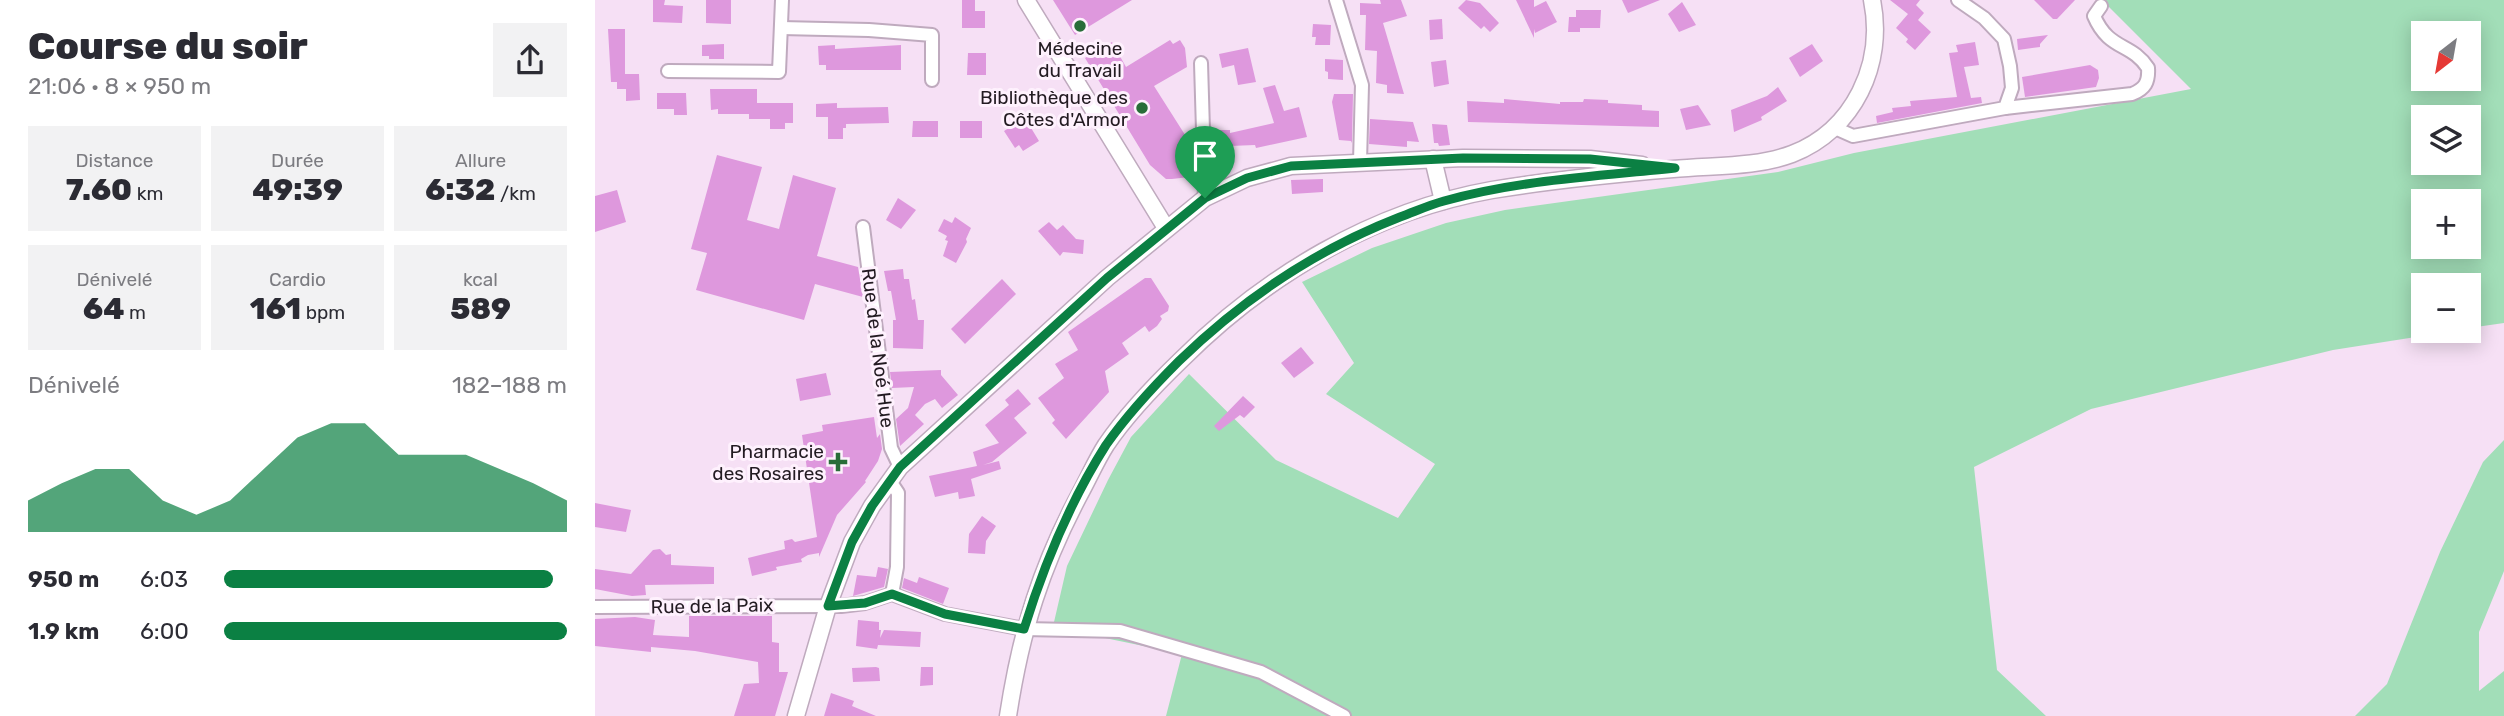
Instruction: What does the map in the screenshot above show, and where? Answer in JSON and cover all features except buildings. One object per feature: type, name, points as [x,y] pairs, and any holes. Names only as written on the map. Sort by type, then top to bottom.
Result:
[{"type":"street","points":[[668,71],[779,72],[782,0]]},
{"type":"street","points":[[1026,0],[1166,228]]},
{"type":"street","points":[[1336,0],[1362,85],[1360,162]]},
{"type":"street","points":[[1008,716],[1024,629],[1051,553],[1100,457],[1158,382],[1234,311],[1304,262],[1374,227],[1443,201],[1536,183],[1769,160],[1805,148],[1835,128],[1851,108],[1865,83],[1875,37],[1872,0]]},
{"type":"street","points":[[1958,0],[1984,18],[2004,39],[2012,88],[2005,108]]},
{"type":"street","points":[[1835,128],[1853,136],[2005,108],[2140,91],[2146,85],[2148,68],[2136,55],[2112,42],[2099,28],[2094,16],[2101,6]]},
{"type":"street","points":[[781,28],[932,35],[932,80]]},
{"type":"street","points":[[1201,63],[1205,198]]},
{"type":"street","points":[[1433,159],[1443,201]]},
{"type":"street","points":[[796,716],[828,606],[852,542],[872,506],[900,467],[1107,278],[1205,198],[1247,178],[1291,166],[1433,159],[1590,159],[1675,168]]},
{"type":"street","name":"Rue de la Noé Hue","points":[[863,227],[891,448],[900,467]]},
{"type":"street","points":[[890,481],[898,494],[897,567],[892,594],[945,614],[1024,629],[1120,631],[1261,671],[1344,716]]},
{"type":"street","name":"Rue de la Paix","points":[[595,607],[828,606],[865,603],[892,594]]},
{"type":"green space","points":[[2102,0],[2504,0],[2504,323],[2481,326],[2481,273],[2411,273],[2411,338],[2333,350],[2091,409],[1974,467],[1997,670],[2046,716],[1166,716],[1182,654],[1105,638],[1051,635],[1067,566],[1108,480],[1131,437],[1189,374],[1276,460],[1398,518],[1435,464],[1326,394],[1354,363],[1302,282],[1372,248],[1446,223],[1505,210],[1778,172],[1854,153],[2191,89]]},
{"type":"green space","points":[[2504,440],[2504,571],[2479,632],[2479,691],[2504,671],[2504,716],[2355,716],[2387,684],[2440,552],[2483,462]]},
{"type":"place","name":"Médecine du Travail","points":[[1080,26]]},
{"type":"place","name":"Bibliothèque des Côtes d'Armor","points":[[1142,108]]},
{"type":"place","name":"Pharmacie des Rosaires","points":[[838,462]]},
{"type":"route","points":[[1463,158],[1590,159],[1675,168],[1536,183],[1443,201],[1374,227],[1335,246],[1304,262],[1258,292],[1211,330],[1158,382],[1106,446],[1051,553],[1024,629],[945,614],[892,594],[865,603],[828,606],[852,542],[872,506],[900,467],[1107,278],[1205,198],[1247,178],[1291,166],[1463,158]]}]
